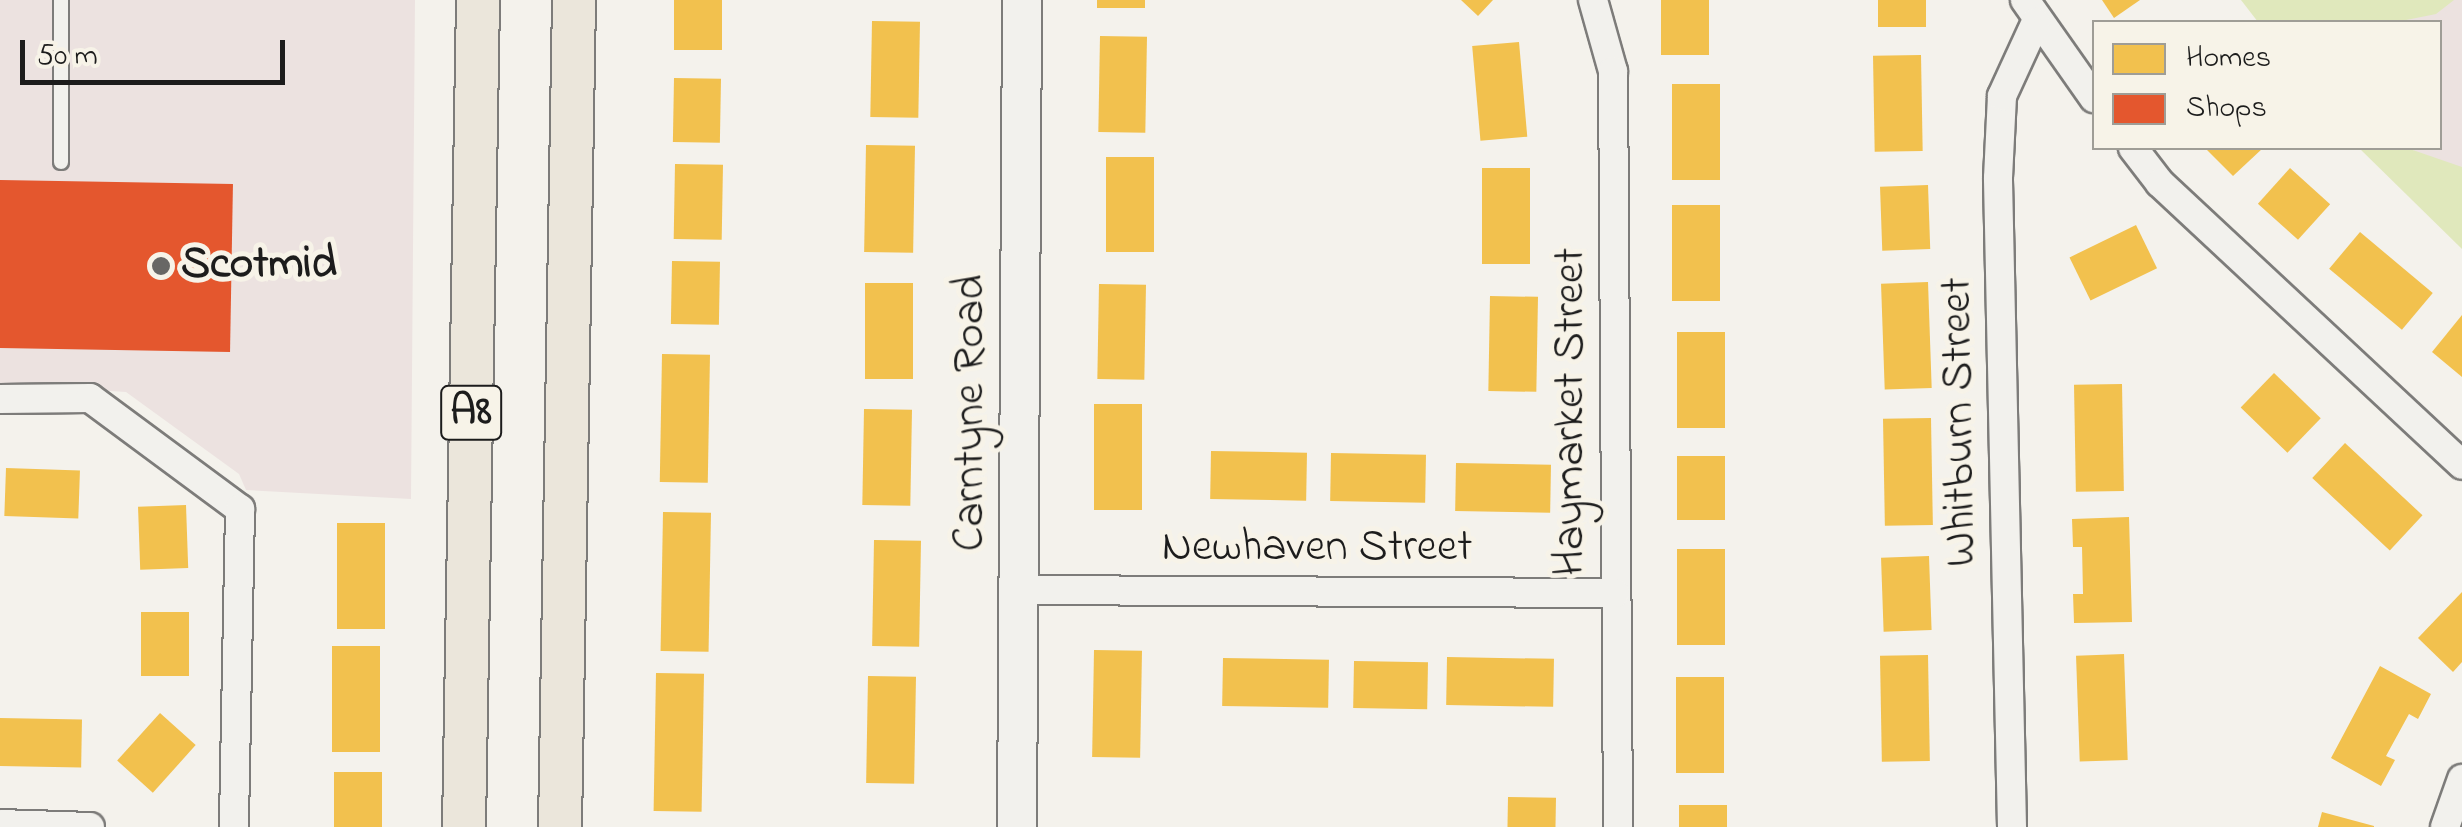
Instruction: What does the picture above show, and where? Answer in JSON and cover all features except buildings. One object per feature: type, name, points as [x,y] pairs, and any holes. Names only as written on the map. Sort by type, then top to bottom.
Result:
[{"type":"main road","name":"A8","points":[[464,827],[478,0]]},
{"type":"main road","name":"A8","points":[[560,827],[574,0]]},
{"type":"street","name":"Carntyne Road","points":[[1017,827],[1022,0]]},
{"type":"street","name":"Haymarket Street","points":[[1593,0],[1613,72],[1618,827]]},
{"type":"street","points":[[2030,11],[2092,95]]},
{"type":"street","name":"Whitburn Street","points":[[2012,827],[1998,178],[2002,96],[2030,11]]},
{"type":"street","points":[[2134,150],[2160,183],[2462,465]]},
{"type":"street","points":[[0,399],[90,398],[240,509],[234,827]]},
{"type":"street","name":"Newhaven Street","points":[[1019,590],[1615,593]]},
{"type":"street","points":[[2444,827],[2462,779]]},
{"type":"street","points":[[0,824],[90,827]]},
{"type":"lane","points":[[61,0],[61,162]]},
{"type":"shaded area","points":[[0,0],[415,0],[411,499],[246,490],[239,474],[126,392],[0,384]]},
{"type":"shaded area","points":[[2272,0],[2462,0],[2462,192],[2413,150],[2442,150],[2442,20],[2286,20]]},
{"type":"green space","points":[[2241,0],[2454,0],[2436,14],[2406,20],[2256,20]]},
{"type":"green space","points":[[2361,150],[2413,150],[2462,167],[2462,249]]},
{"type":"place","name":"Scotmid","points":[[161,266]]}]
